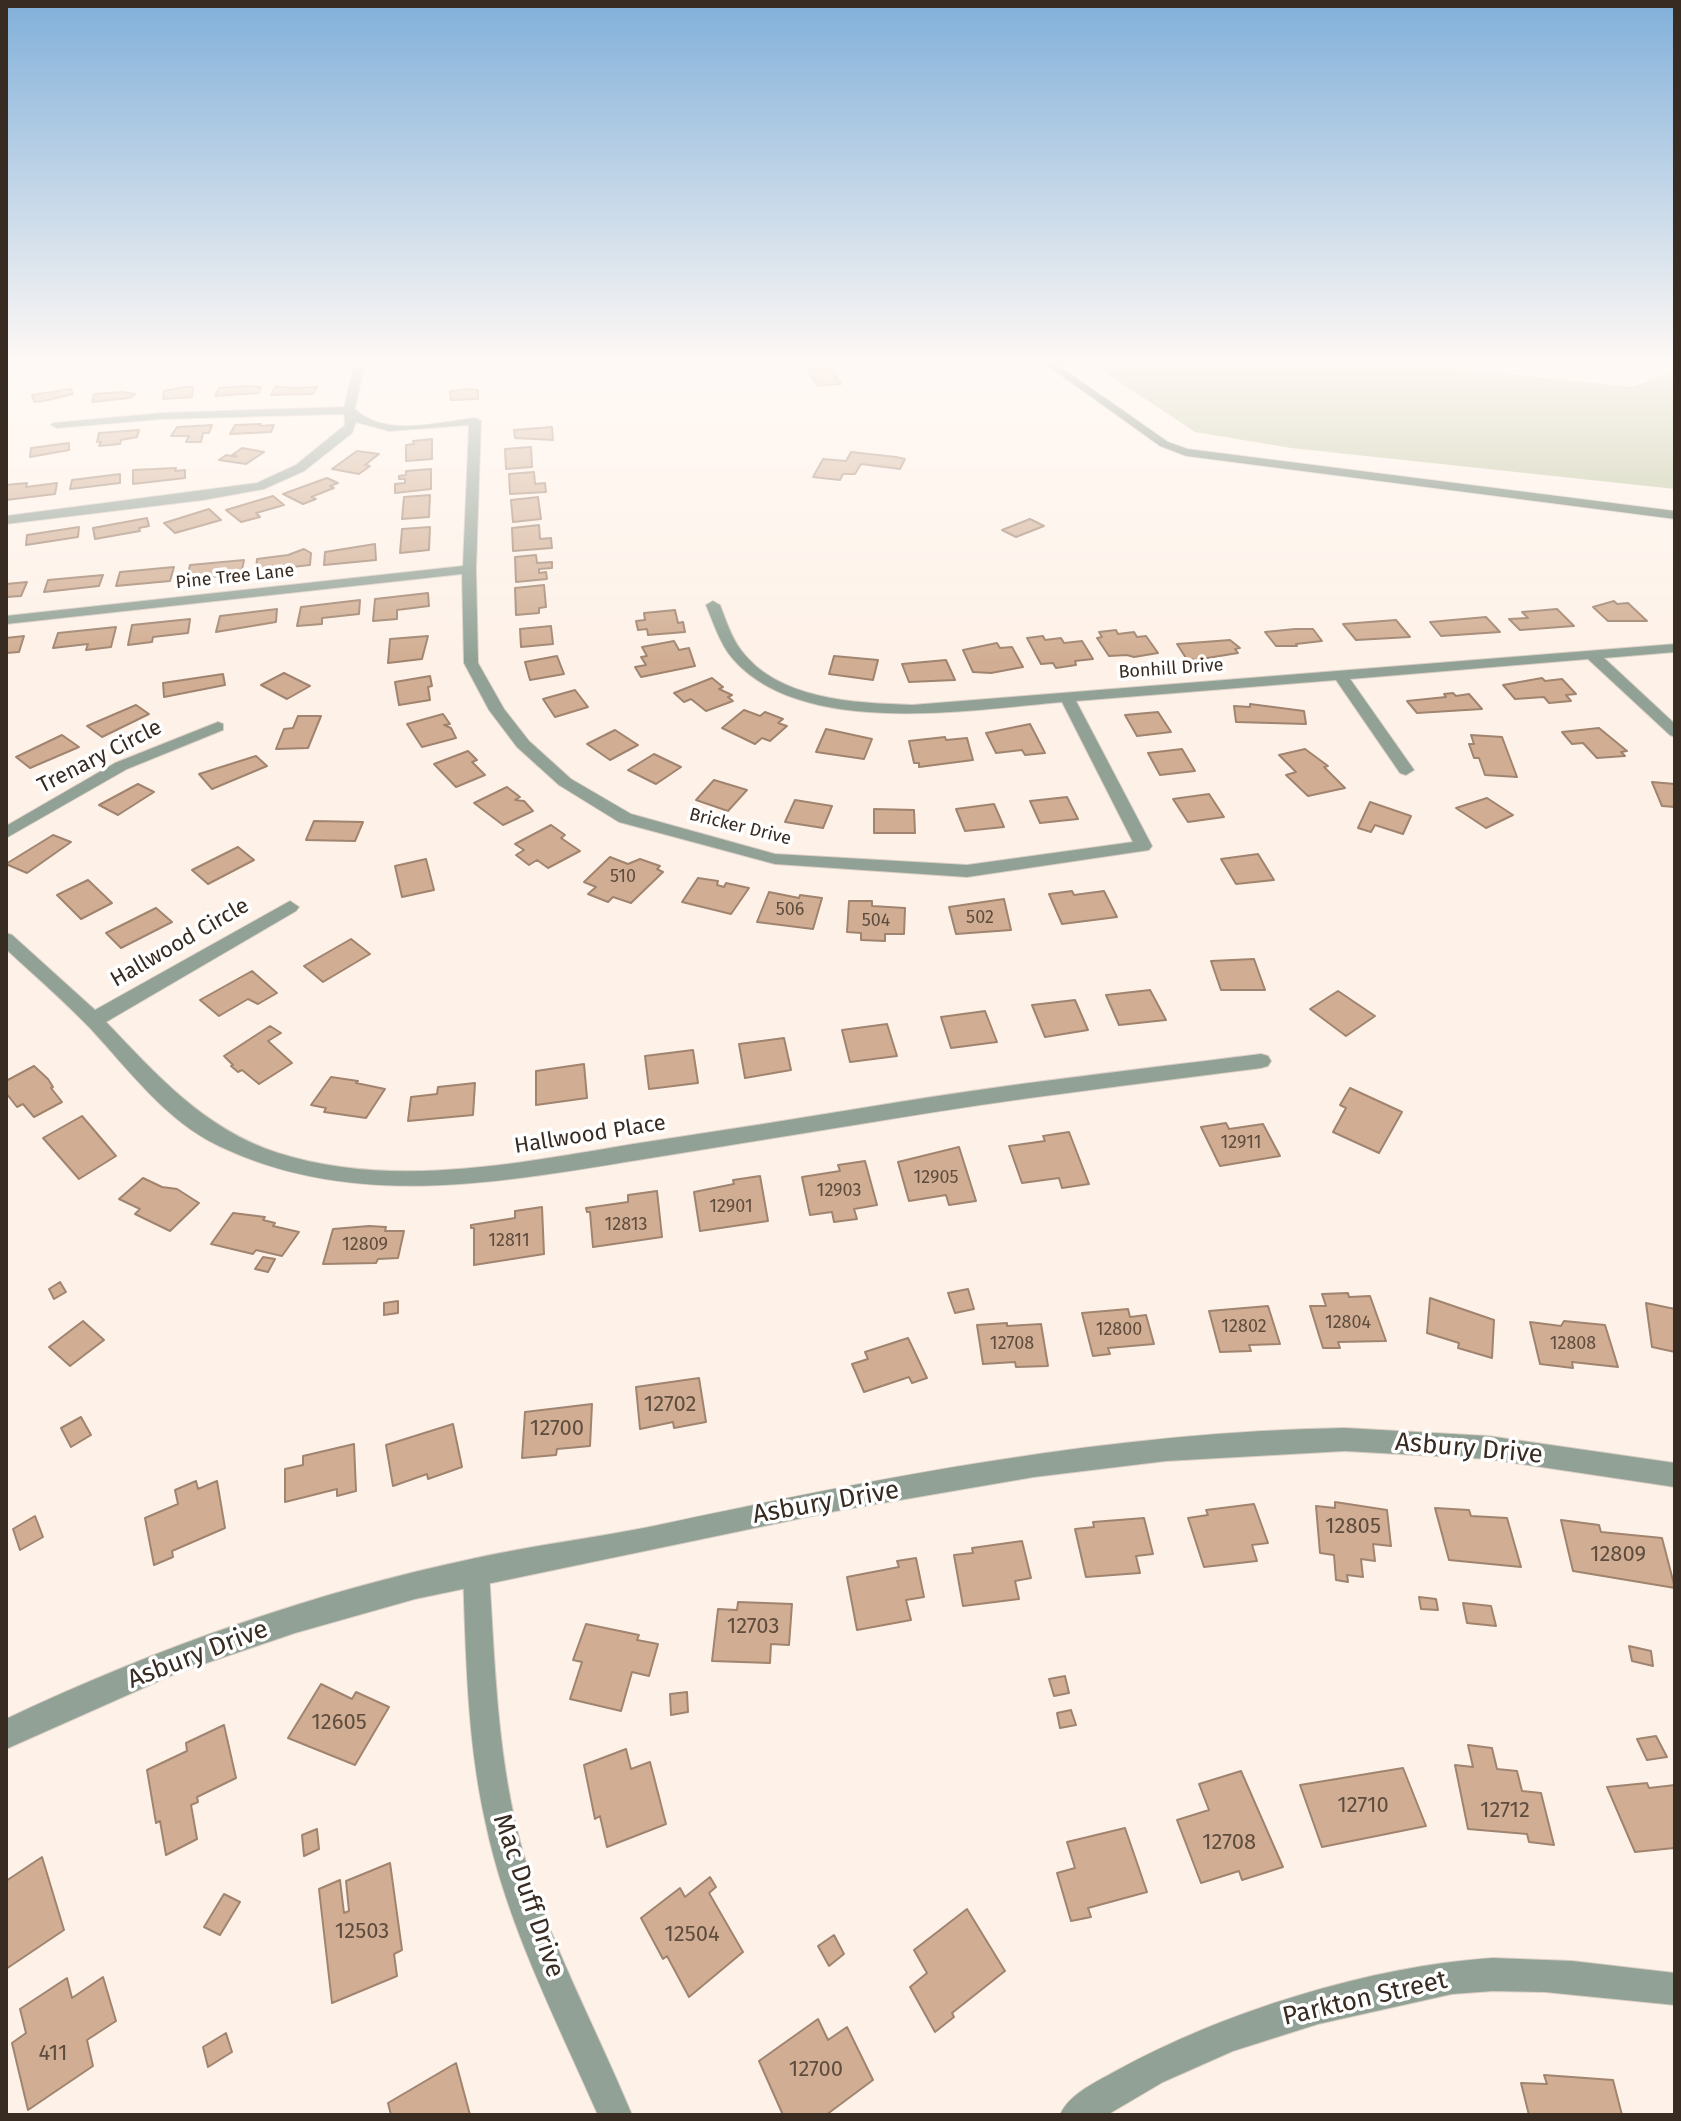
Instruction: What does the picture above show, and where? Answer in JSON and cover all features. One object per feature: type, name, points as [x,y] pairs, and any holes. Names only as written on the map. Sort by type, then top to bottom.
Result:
[{"type":"main road","points":[[1263,462],[1675,515]]},
{"type":"street","points":[[6,520],[260,486],[308,462]]},
{"type":"street","name":"Bricker Drive","points":[[473,462],[469,569],[471,663],[497,710],[523,744],[565,782],[625,818],[775,859],[967,871],[1143,846],[1066,696]]},
{"type":"street","name":"Pine Tree Lane","points":[[6,620],[469,569]]},
{"type":"street","name":"Bonhill Drive","points":[[713,605],[729,643],[741,660],[784,686],[826,700],[873,709],[912,710],[1675,648]]},
{"type":"street","points":[[1592,655],[1675,732]]},
{"type":"street","points":[[1341,677],[1406,770]]},
{"type":"street","name":"Trenary Circle","points":[[6,833],[121,766],[218,727]]},
{"type":"street","name":"Hallwood Circle","points":[[94,1020],[290,907]]},
{"type":"street","name":"Hallwood Place","points":[[6,939],[94,1020],[147,1080],[189,1116],[223,1139],[261,1155],[317,1171],[374,1180],[437,1179],[519,1171],[946,1102],[1261,1061]]},
{"type":"street","name":"Asbury Drive","points":[[6,1734],[195,1653],[301,1616],[476,1571],[636,1542],[772,1512],[1133,1452],[1300,1440],[1369,1440],[1606,1462],[1675,1475]]},
{"type":"street","name":"Mac Duff Drive","points":[[476,1571],[482,1690],[491,1776],[509,1855],[550,1966],[615,2115]]},
{"type":"street","name":"Parkton Street","points":[[1077,2115],[1159,2068],[1254,2025],[1364,1996],[1469,1976],[1557,1977],[1675,1989]]},
{"type":"green space","points":[[1422,462],[1675,462],[1675,489]]},
{"type":"building","points":[[342,462],[369,462],[365,465],[370,466],[359,474],[332,469]]},
{"type":"building","points":[[506,462],[532,462],[532,467],[506,469]]},
{"type":"building","points":[[821,462],[904,462],[900,469],[861,464],[855,474],[843,474],[840,480],[813,477]]},
{"type":"building","points":[[176,468],[175,471],[185,470],[185,478],[133,484],[133,470]]},
{"type":"building","points":[[431,469],[431,489],[395,493],[395,484],[405,483],[405,479],[399,479],[399,476],[406,475],[406,471]]},
{"type":"building","points":[[534,472],[535,484],[545,483],[546,492],[510,494],[509,474]]},
{"type":"building","points":[[120,474],[120,483],[70,489],[72,480]]},
{"type":"building","points":[[327,478],[338,483],[330,486],[334,488],[311,497],[316,499],[303,504],[283,494]]},
{"type":"building","points":[[27,483],[26,487],[57,483],[55,494],[6,500],[6,485]]},
{"type":"building","points":[[430,495],[429,517],[402,519],[404,497]]},
{"type":"building","points":[[273,496],[284,505],[256,513],[260,517],[241,522],[226,510]]},
{"type":"building","points":[[538,497],[541,519],[513,522],[511,500]]},
{"type":"building","points":[[209,509],[221,520],[175,533],[164,523]]},
{"type":"building","points":[[147,518],[149,526],[139,528],[140,531],[95,539],[93,528]]},
{"type":"building","points":[[1030,519],[1044,526],[1016,537],[1002,530]]},
{"type":"building","points":[[539,525],[540,539],[551,538],[552,548],[513,551],[512,528]]},
{"type":"building","points":[[79,527],[78,537],[26,545],[27,535]]},
{"type":"building","points":[[430,527],[429,550],[400,553],[402,529]]},
{"type":"building","points":[[375,544],[376,560],[324,565],[325,552]]},
{"type":"building","points":[[304,549],[311,553],[310,565],[256,571],[257,559],[288,555]]},
{"type":"building","points":[[536,555],[537,563],[552,562],[552,568],[539,569],[539,573],[546,572],[547,579],[516,582],[515,557]]},
{"type":"building","points":[[244,560],[241,574],[187,579],[190,565]]},
{"type":"building","points":[[174,567],[170,581],[116,586],[120,572]]},
{"type":"building","points":[[103,575],[99,586],[44,592],[48,580]]},
{"type":"building","points":[[27,582],[21,596],[6,597],[6,584]]},
{"type":"building","points":[[544,585],[546,607],[539,608],[539,613],[516,615],[515,588]]},
{"type":"building","points":[[428,593],[429,606],[397,610],[397,619],[373,621],[375,599]]},
{"type":"building","points":[[360,600],[359,614],[322,618],[322,624],[297,626],[301,607]]},
{"type":"building","points":[[1614,601],[1617,604],[1628,603],[1647,621],[1608,621],[1593,607]]},
{"type":"building","points":[[277,609],[276,622],[216,632],[220,616]]},
{"type":"building","points":[[1557,609],[1574,626],[1520,630],[1509,619],[1528,618],[1522,612]]},
{"type":"building","points":[[675,610],[678,623],[683,622],[685,632],[648,635],[647,629],[638,630],[636,621],[645,620],[644,613]]},
{"type":"building","points":[[1486,617],[1500,632],[1441,636],[1430,622]]},
{"type":"building","points":[[190,619],[188,633],[153,637],[152,642],[128,645],[132,625]]},
{"type":"building","points":[[1396,620],[1410,637],[1356,640],[1343,624]]},
{"type":"building","points":[[551,626],[553,644],[521,647],[520,629]]},
{"type":"building","points":[[116,627],[111,647],[86,650],[88,644],[53,648],[58,633]]},
{"type":"building","points":[[1313,629],[1322,641],[1276,646],[1265,632]]},
{"type":"building","points":[[1116,630],[1118,634],[1134,632],[1137,637],[1146,636],[1158,653],[1134,657],[1109,656],[1097,638],[1102,637],[1099,632]]},
{"type":"building","points":[[24,636],[19,652],[6,653],[6,638]]},
{"type":"building","points":[[428,636],[422,659],[388,663],[390,639]]},
{"type":"building","points":[[1043,636],[1045,640],[1061,638],[1064,643],[1082,641],[1093,659],[1056,668],[1053,663],[1041,664],[1027,638]]},
{"type":"building","points":[[1230,640],[1240,648],[1235,649],[1238,653],[1195,660],[1186,658],[1177,644]]},
{"type":"building","points":[[674,641],[679,650],[689,648],[695,666],[641,677],[635,667],[646,665],[641,657],[647,656],[642,647]]},
{"type":"building","points":[[997,643],[1000,648],[1012,647],[1023,667],[991,673],[973,672],[963,650]]},
{"type":"building","points":[[557,656],[564,674],[530,680],[525,662]]},
{"type":"building","points":[[834,656],[878,660],[873,680],[829,674]]},
{"type":"building","points":[[946,660],[955,680],[909,682],[902,664]]},
{"type":"building","points":[[284,673],[310,686],[287,699],[261,685]]},
{"type":"building","points":[[223,674],[225,685],[164,697],[163,683]]},
{"type":"building","points":[[430,676],[430,700],[399,705],[395,682]]},
{"type":"building","points":[[712,678],[723,687],[719,689],[732,695],[728,697],[733,701],[706,711],[691,699],[684,702],[674,693]]},
{"type":"building","points":[[1542,678],[1545,681],[1562,679],[1576,694],[1566,695],[1571,701],[1549,703],[1544,697],[1515,699],[1503,685]]},
{"type":"building","points":[[575,690],[588,707],[555,717],[543,699]]},
{"type":"building","points":[[1453,693],[1456,696],[1469,694],[1482,709],[1417,713],[1407,701],[1446,697],[1444,694]]},
{"type":"building","points":[[1250,704],[1304,711],[1306,724],[1236,722],[1234,706],[1250,707]]},
{"type":"building","points":[[136,705],[149,714],[102,737],[87,726]]},
{"type":"building","points":[[744,710],[760,716],[765,712],[783,719],[778,723],[787,726],[770,741],[762,738],[755,744],[722,728]]},
{"type":"building","points":[[1158,712],[1171,732],[1137,736],[1125,715]]},
{"type":"building","points":[[443,714],[450,724],[444,725],[451,728],[456,738],[422,747],[407,724]]},
{"type":"building","points":[[298,716],[321,716],[308,748],[276,749],[284,729],[293,728]]},
{"type":"building","points":[[1030,724],[1045,753],[1025,755],[1022,750],[996,753],[986,733]]},
{"type":"building","points":[[1599,728],[1627,751],[1621,752],[1625,756],[1597,758],[1583,743],[1572,744],[1562,732]]},
{"type":"building","points":[[826,729],[872,739],[864,759],[816,752]]},
{"type":"building","points":[[615,730],[638,745],[610,760],[587,744]]},
{"type":"building","points":[[62,735],[79,747],[30,768],[16,757]]},
{"type":"building","points":[[1471,735],[1502,737],[1517,777],[1485,775],[1479,758],[1474,758],[1469,744],[1474,744]]},
{"type":"building","points":[[945,737],[946,740],[967,738],[973,760],[919,767],[919,763],[914,763],[909,741]]},
{"type":"building","points":[[1182,749],[1195,771],[1160,775],[1148,753]]},
{"type":"building","points":[[1305,749],[1328,766],[1324,767],[1345,788],[1308,796],[1286,775],[1296,772],[1279,755]]},
{"type":"building","points":[[468,751],[477,760],[472,762],[485,775],[456,787],[434,764]]},
{"type":"building","points":[[654,754],[681,767],[656,784],[628,770]]},
{"type":"building","points":[[256,756],[267,766],[212,789],[199,774]]},
{"type":"building","points":[[714,780],[747,790],[728,811],[696,800]]},
{"type":"building","points":[[1652,782],[1675,784],[1675,807],[1662,806]]},
{"type":"building","points":[[138,784],[154,792],[118,815],[99,805]]},
{"type":"building","points":[[507,787],[520,797],[515,800],[524,801],[533,811],[503,825],[474,803]]},
{"type":"building","points":[[1209,794],[1224,817],[1188,822],[1173,799]]},
{"type":"building","points":[[1067,797],[1078,819],[1040,823],[1030,801]]},
{"type":"building","points":[[1487,798],[1513,815],[1486,828],[1456,808]]},
{"type":"building","points":[[795,800],[832,806],[823,828],[785,822]]},
{"type":"building","points":[[1370,802],[1411,816],[1403,834],[1375,825],[1371,832],[1358,828]]},
{"type":"building","points":[[994,804],[1004,827],[965,831],[956,809]]},
{"type":"building","points":[[874,809],[914,810],[915,833],[874,833]]},
{"type":"building","points":[[314,821],[363,822],[355,841],[306,840]]},
{"type":"building","points":[[551,825],[565,835],[561,838],[580,851],[548,868],[537,860],[529,865],[516,855],[524,850],[515,844]]},
{"type":"building","points":[[53,835],[71,842],[27,873],[6,864]]},
{"type":"building","points":[[238,847],[254,860],[208,884],[192,870]]},
{"type":"building","points":[[1258,854],[1274,880],[1236,884],[1221,859]]},
{"type":"building","points":[[610,857],[628,864],[640,859],[660,866],[657,869],[663,872],[631,903],[613,897],[608,902],[588,894],[596,887],[584,882]]},
{"type":"building","points":[[426,859],[434,890],[402,897],[395,866]]},
{"type":"building","points":[[698,878],[718,881],[717,885],[724,887],[726,883],[749,888],[731,914],[682,902]]},
{"type":"building","points":[[88,880],[112,903],[81,919],[57,895]]},
{"type":"building","points":[[1072,891],[1074,895],[1104,891],[1117,917],[1062,924],[1049,894]]},
{"type":"building","points":[[769,892],[799,898],[800,895],[822,898],[813,929],[757,922]]},
{"type":"building","points":[[1004,899],[1011,930],[956,934],[949,907]]},
{"type":"building","points":[[849,901],[872,901],[872,906],[905,908],[904,934],[885,934],[885,941],[861,940],[861,933],[847,932]]},
{"type":"building","points":[[156,908],[172,922],[121,948],[106,933]]},
{"type":"building","points":[[351,939],[370,954],[323,982],[304,966]]},
{"type":"building","points":[[1254,959],[1265,990],[1221,990],[1211,961]]},
{"type":"building","points":[[252,971],[277,993],[258,1004],[248,999],[219,1016],[200,1000]]},
{"type":"building","points":[[1150,990],[1166,1020],[1119,1025],[1106,995]]},
{"type":"building","points":[[1338,991],[1375,1016],[1346,1036],[1310,1009]]},
{"type":"building","points":[[1075,1000],[1088,1030],[1045,1037],[1032,1005]]},
{"type":"building","points":[[985,1011],[997,1042],[951,1048],[941,1017]]},
{"type":"building","points":[[887,1024],[897,1056],[850,1062],[842,1030]]},
{"type":"building","points":[[270,1026],[281,1033],[268,1041],[292,1063],[259,1084],[242,1070],[238,1072],[224,1056]]},
{"type":"building","points":[[784,1038],[791,1070],[745,1078],[739,1044]]},
{"type":"building","points":[[693,1050],[698,1083],[649,1089],[645,1056]]},
{"type":"building","points":[[584,1064],[587,1098],[536,1105],[536,1071]]},
{"type":"building","points":[[34,1066],[48,1079],[62,1102],[34,1117],[23,1104],[17,1107],[6,1093],[6,1081]]},
{"type":"building","points":[[331,1077],[385,1089],[366,1118],[324,1112],[326,1108],[311,1105]]},
{"type":"building","points":[[475,1083],[473,1115],[408,1121],[411,1097],[437,1094],[438,1087]]},
{"type":"building","points":[[1350,1088],[1402,1112],[1379,1153],[1333,1132],[1346,1108],[1340,1105]]},
{"type":"building","points":[[82,1116],[116,1156],[79,1179],[43,1138]]},
{"type":"building","points":[[1226,1123],[1229,1129],[1263,1124],[1280,1156],[1220,1166],[1201,1127]]},
{"type":"building","points":[[1069,1132],[1089,1184],[1062,1188],[1059,1178],[1022,1183],[1009,1146],[1045,1141],[1043,1136]]},
{"type":"building","points":[[959,1147],[976,1201],[949,1205],[946,1195],[909,1201],[898,1162]]},
{"type":"building","points":[[865,1161],[877,1205],[854,1209],[857,1219],[834,1222],[832,1212],[810,1215],[802,1177],[840,1171],[838,1165]]},
{"type":"building","points":[[760,1176],[768,1221],[700,1231],[694,1192],[734,1184],[733,1180]]},
{"type":"building","points":[[143,1178],[162,1187],[177,1189],[199,1203],[170,1231],[135,1214],[140,1209],[119,1199]]},
{"type":"building","points":[[657,1191],[662,1237],[593,1247],[590,1212],[586,1208],[628,1202],[628,1195]]},
{"type":"building","points":[[542,1207],[544,1254],[474,1265],[474,1228],[471,1225],[515,1218],[515,1211]]},
{"type":"building","points":[[233,1213],[265,1217],[263,1220],[275,1223],[273,1226],[299,1232],[282,1256],[256,1250],[253,1254],[211,1244]]},
{"type":"building","points":[[386,1227],[385,1231],[404,1231],[398,1258],[378,1259],[376,1263],[323,1264],[333,1229]]},
{"type":"building","points":[[263,1257],[275,1259],[268,1272],[255,1269]]},
{"type":"building","points":[[60,1282],[66,1292],[54,1299],[49,1289]]},
{"type":"building","points":[[968,1289],[974,1309],[955,1313],[948,1293]]},
{"type":"building","points":[[1348,1293],[1349,1297],[1370,1296],[1386,1341],[1338,1342],[1340,1348],[1323,1348],[1310,1306],[1326,1306],[1322,1294]]},
{"type":"building","points":[[1430,1298],[1494,1320],[1492,1358],[1458,1348],[1459,1343],[1427,1333]]},
{"type":"building","points":[[398,1301],[398,1313],[384,1315],[384,1303]]},
{"type":"building","points":[[1646,1303],[1675,1309],[1675,1352],[1652,1347]]},
{"type":"building","points":[[1268,1306],[1280,1344],[1249,1345],[1251,1351],[1220,1352],[1209,1311]]},
{"type":"building","points":[[1128,1309],[1130,1317],[1146,1315],[1154,1344],[1108,1348],[1110,1354],[1093,1356],[1082,1313]]},
{"type":"building","points":[[83,1321],[104,1340],[70,1366],[49,1347]]},
{"type":"building","points":[[1564,1321],[1605,1325],[1618,1367],[1572,1362],[1573,1368],[1540,1364],[1530,1322],[1561,1326]]},
{"type":"building","points":[[1007,1323],[1007,1326],[1041,1324],[1048,1366],[1016,1367],[1015,1362],[983,1364],[977,1325]]},
{"type":"building","points":[[908,1338],[927,1378],[912,1383],[909,1377],[864,1392],[852,1364],[868,1359],[865,1352]]},
{"type":"building","points":[[699,1378],[706,1422],[674,1428],[673,1422],[640,1429],[636,1387]]},
{"type":"building","points":[[592,1404],[590,1446],[557,1449],[556,1455],[522,1458],[525,1412]]},
{"type":"building","points":[[81,1417],[91,1435],[71,1447],[61,1428]]},
{"type":"building","points":[[453,1424],[462,1467],[428,1479],[427,1474],[393,1486],[386,1445]]},
{"type":"building","points":[[354,1444],[356,1491],[337,1496],[337,1489],[285,1502],[285,1469],[303,1465],[303,1456]]},
{"type":"building","points":[[196,1481],[198,1489],[217,1481],[225,1528],[172,1551],[173,1557],[154,1565],[145,1518],[178,1504],[175,1490]]},
{"type":"building","points":[[1335,1502],[1387,1510],[1391,1546],[1373,1544],[1375,1561],[1361,1559],[1363,1577],[1347,1575],[1348,1582],[1336,1580],[1334,1555],[1320,1553],[1316,1506],[1335,1508]]},
{"type":"building","points":[[1254,1504],[1268,1543],[1252,1545],[1257,1561],[1204,1567],[1188,1518],[1208,1515],[1206,1510]]},
{"type":"building","points":[[1435,1508],[1469,1510],[1471,1516],[1507,1518],[1521,1567],[1449,1560]]},
{"type":"building","points":[[35,1516],[43,1537],[20,1550],[13,1529]]},
{"type":"building","points":[[1144,1518],[1153,1554],[1136,1556],[1140,1573],[1086,1577],[1075,1529],[1094,1527],[1093,1522]]},
{"type":"building","points":[[1561,1520],[1599,1525],[1601,1532],[1662,1538],[1675,1588],[1573,1571]]},
{"type":"building","points":[[1022,1541],[1031,1578],[1015,1581],[1019,1599],[963,1606],[954,1555],[973,1553],[972,1548]]},
{"type":"building","points":[[916,1558],[924,1597],[906,1600],[911,1620],[857,1630],[847,1577],[899,1567],[897,1561]]},
{"type":"building","points":[[1419,1597],[1436,1599],[1438,1610],[1421,1609]]},
{"type":"building","points":[[738,1602],[792,1604],[789,1645],[771,1644],[770,1663],[712,1661],[718,1609],[737,1610]]},
{"type":"building","points":[[1463,1603],[1491,1606],[1496,1626],[1467,1623]]},
{"type":"building","points":[[586,1624],[639,1635],[637,1640],[658,1644],[649,1676],[632,1672],[621,1711],[570,1699],[582,1662],[573,1660]]},
{"type":"building","points":[[1629,1646],[1651,1651],[1653,1666],[1632,1661]]},
{"type":"building","points":[[1065,1676],[1069,1693],[1054,1696],[1049,1679]]},
{"type":"building","points":[[321,1684],[352,1699],[356,1692],[389,1707],[355,1765],[288,1738]]},
{"type":"building","points":[[687,1692],[688,1712],[671,1715],[670,1694]]},
{"type":"building","points":[[1071,1710],[1076,1725],[1060,1728],[1057,1713]]},
{"type":"building","points":[[224,1725],[236,1778],[197,1797],[198,1802],[191,1805],[197,1839],[166,1855],[160,1821],[156,1823],[147,1770],[187,1751],[186,1743]]},
{"type":"building","points":[[1656,1736],[1667,1757],[1647,1760],[1637,1739]]},
{"type":"building","points":[[1468,1745],[1492,1748],[1497,1769],[1517,1771],[1522,1791],[1541,1793],[1554,1845],[1529,1842],[1527,1834],[1468,1829],[1455,1765],[1473,1767]]},
{"type":"building","points":[[626,1749],[631,1769],[650,1762],[666,1824],[607,1847],[600,1816],[595,1819],[584,1765]]},
{"type":"building","points":[[1403,1768],[1426,1826],[1322,1847],[1300,1785]]},
{"type":"building","points":[[1241,1771],[1283,1867],[1242,1880],[1239,1871],[1201,1883],[1177,1820],[1209,1810],[1199,1784]]},
{"type":"building","points":[[1647,1783],[1649,1788],[1675,1785],[1675,1851],[1674,1848],[1635,1852],[1607,1787]]},
{"type":"building","points":[[1125,1828],[1147,1892],[1088,1908],[1091,1917],[1071,1921],[1057,1873],[1075,1868],[1067,1842]]},
{"type":"building","points":[[317,1829],[319,1849],[304,1856],[302,1835]]},
{"type":"building","points":[[42,1857],[64,1930],[6,1969],[6,1881]]},
{"type":"building","points":[[390,1863],[402,1950],[394,1954],[397,1976],[332,2003],[319,1889],[340,1880],[344,1913],[349,1911],[346,1881]]},
{"type":"building","points":[[710,1877],[716,1887],[709,1893],[743,1952],[689,1997],[667,1956],[663,1959],[641,1918],[680,1888],[685,1897]]},
{"type":"building","points":[[224,1894],[240,1902],[220,1935],[204,1927]]},
{"type":"building","points":[[967,1909],[1005,1971],[952,2013],[954,2017],[935,2032],[910,1987],[927,1973],[914,1950]]},
{"type":"building","points":[[834,1935],[844,1954],[829,1966],[818,1946]]},
{"type":"building","points":[[103,1977],[116,2021],[87,2040],[93,2066],[28,2110],[12,2043],[26,2033],[20,2009],[67,1978],[72,1998]]},
{"type":"building","points":[[818,2019],[828,2040],[847,2027],[873,2080],[826,2115],[783,2115],[759,2061]]},
{"type":"building","points":[[226,2033],[232,2052],[208,2067],[203,2047]]},
{"type":"building","points":[[456,2063],[470,2115],[391,2115],[388,2103]]},
{"type":"building","points":[[1544,2075],[1613,2080],[1622,2115],[1529,2115],[1521,2083],[1547,2084]]}]
